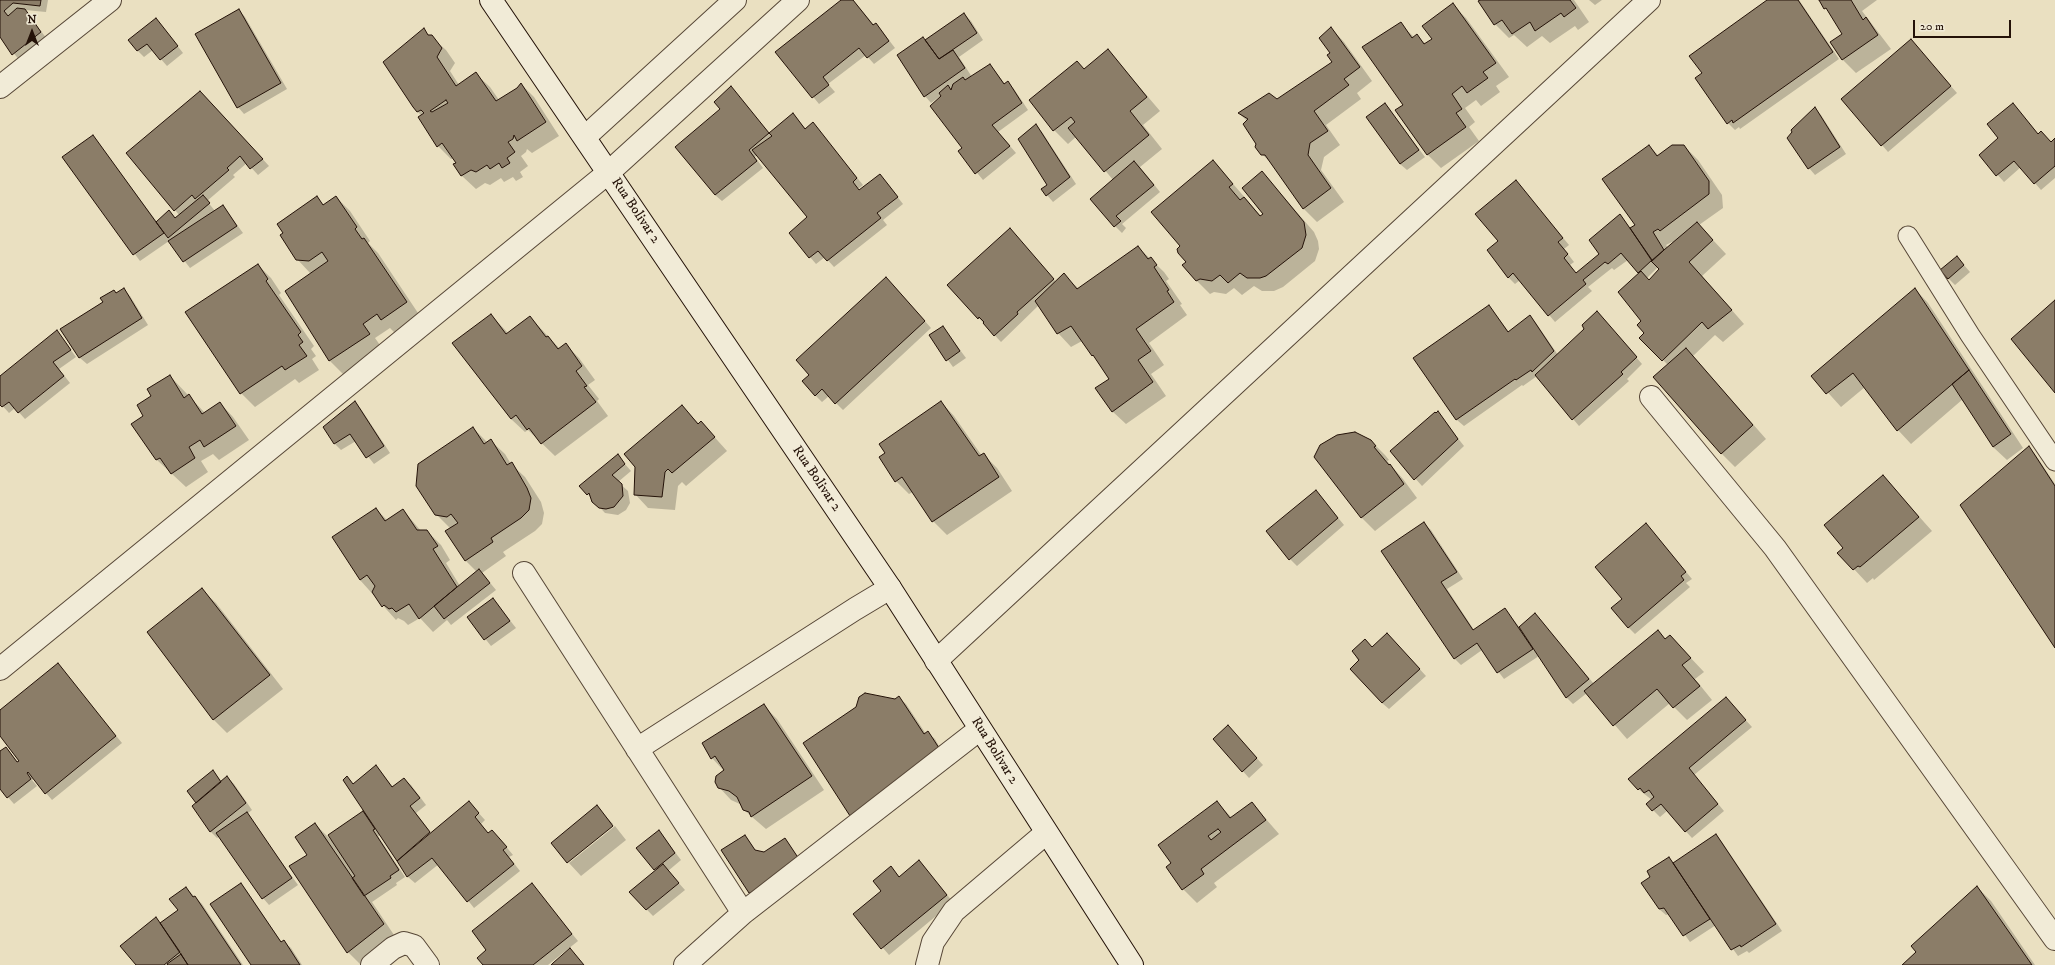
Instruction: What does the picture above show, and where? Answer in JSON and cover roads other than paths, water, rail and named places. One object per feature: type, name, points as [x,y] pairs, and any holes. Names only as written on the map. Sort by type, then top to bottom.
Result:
[{"type":"street","points":[[0,87],[110,0]]},
{"type":"street","name":"Rua Bolivar 2","points":[[491,0],[890,588],[1132,965]]},
{"type":"street","points":[[584,137],[735,0]]},
{"type":"street","points":[[0,669],[609,172],[798,0]]},
{"type":"street","points":[[936,661],[1649,0]]},
{"type":"street","points":[[1651,397],[1775,548],[2055,940]]},
{"type":"street","points":[[524,573],[743,913]]},
{"type":"street","points":[[637,749],[890,588]]},
{"type":"street","points":[[685,965],[743,913],[980,729]]},
{"type":"street","points":[[927,965],[933,942],[954,911],[1046,833]]},
{"type":"street","points":[[372,965],[393,948],[404,944],[414,946],[428,965]]},
{"type":"lane","points":[[1908,236],[1970,335],[2055,461]]}]
